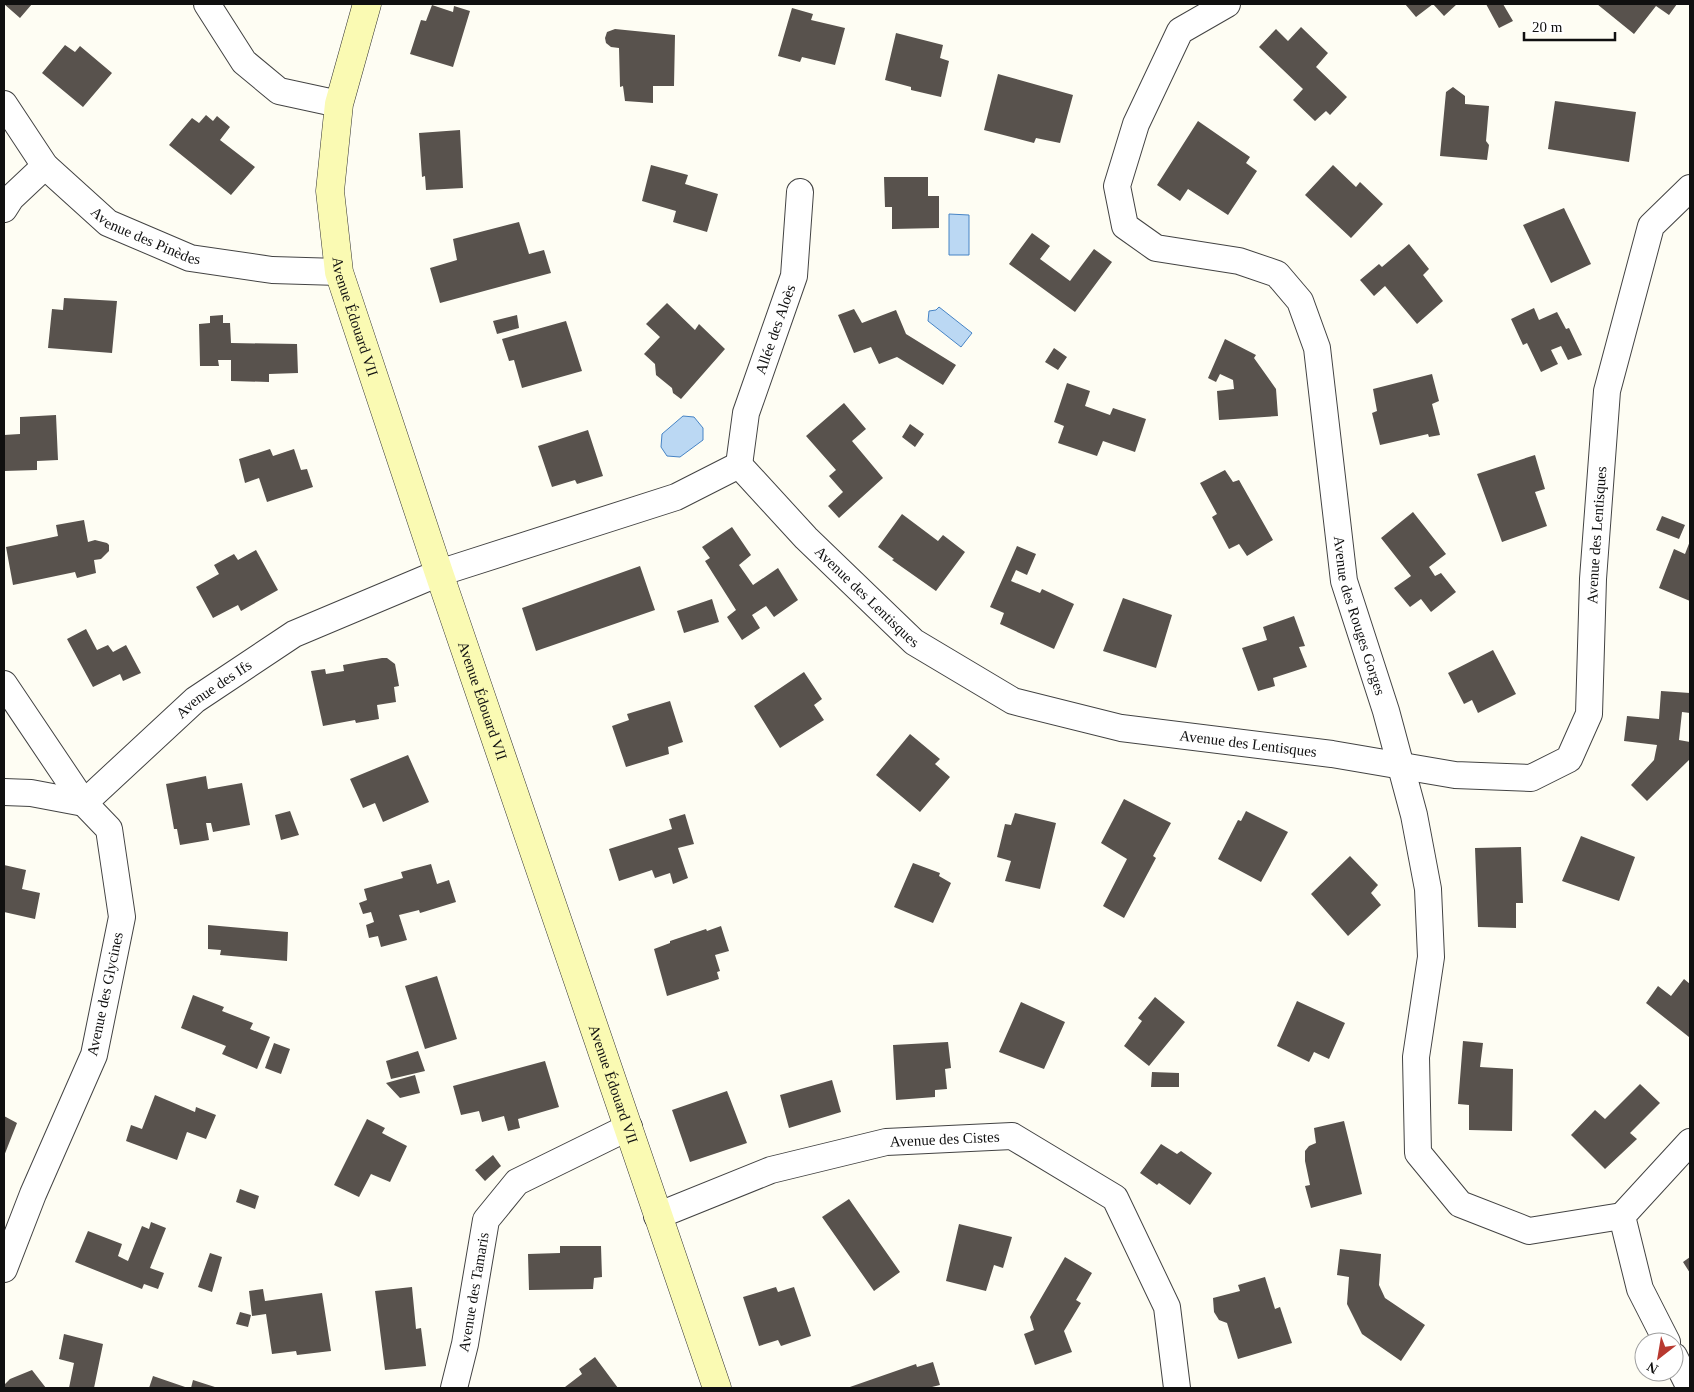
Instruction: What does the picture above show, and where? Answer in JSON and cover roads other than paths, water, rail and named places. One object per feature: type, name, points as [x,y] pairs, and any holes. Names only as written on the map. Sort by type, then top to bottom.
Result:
[{"type":"street","points":[[207,4],[244,62],[279,91],[339,104]]},
{"type":"street","name":"Avenue Édouard VII","points":[[367,4],[339,104],[330,191],[339,272],[439,573],[717,1388]]},
{"type":"street","name":"Avenue des Rouges Gorges","points":[[1226,4],[1180,31],[1136,124],[1117,186],[1125,226],[1156,248],[1239,261],[1277,274],[1300,301],[1317,348],[1344,581],[1386,711],[1414,815],[1428,889],[1431,957],[1416,1057],[1418,1153],[1460,1204],[1529,1231],[1622,1216]]},
{"type":"street","name":"Avenue des Pinèdes","points":[[4,104],[46,166],[108,223],[190,258],[272,270],[339,272]]},
{"type":"street","points":[[4,209],[11,198],[46,166]]},
{"type":"street","name":"Avenue des Lentisques","points":[[739,464],[806,538],[914,642],[1013,701],[1121,728],[1332,754],[1455,775],[1531,778],[1569,759],[1589,714],[1593,579],[1607,390],[1651,226],[1690,188]]},
{"type":"street","name":"Allée des Aloès","points":[[739,464],[746,413],[794,276],[800,192]]},
{"type":"street","points":[[439,573],[676,497],[739,464]]},
{"type":"street","name":"Avenue des Ifs","points":[[84,803],[195,700],[294,634],[439,573]]},
{"type":"street","name":"Avenue des Glycines","points":[[4,684],[84,803],[109,829],[122,917],[94,1055],[33,1194],[4,1269]]},
{"type":"street","points":[[4,792],[31,793],[84,803]]},
{"type":"street","name":"Avenue des Tamaris","points":[[454,1388],[465,1344],[486,1220],[517,1182],[629,1127]]},
{"type":"street","name":"Avenue des Cistes","points":[[658,1216],[771,1170],[886,1142],[1012,1136],[1115,1198],[1167,1306],[1177,1388]]},
{"type":"street","points":[[1662,1332],[1640,1289],[1622,1216],[1690,1142]]},
{"type":"street","points":[[1684,1376],[1690,1388]]},
{"type":"water","points":[[949,214],[969,215],[969,255],[949,255]]},
{"type":"water","points":[[939,307],[972,333],[961,347],[928,321],[929,311],[936,310]]},
{"type":"water","points":[[683,416],[694,417],[703,428],[703,440],[680,457],[667,456],[661,447],[662,434]]}]
